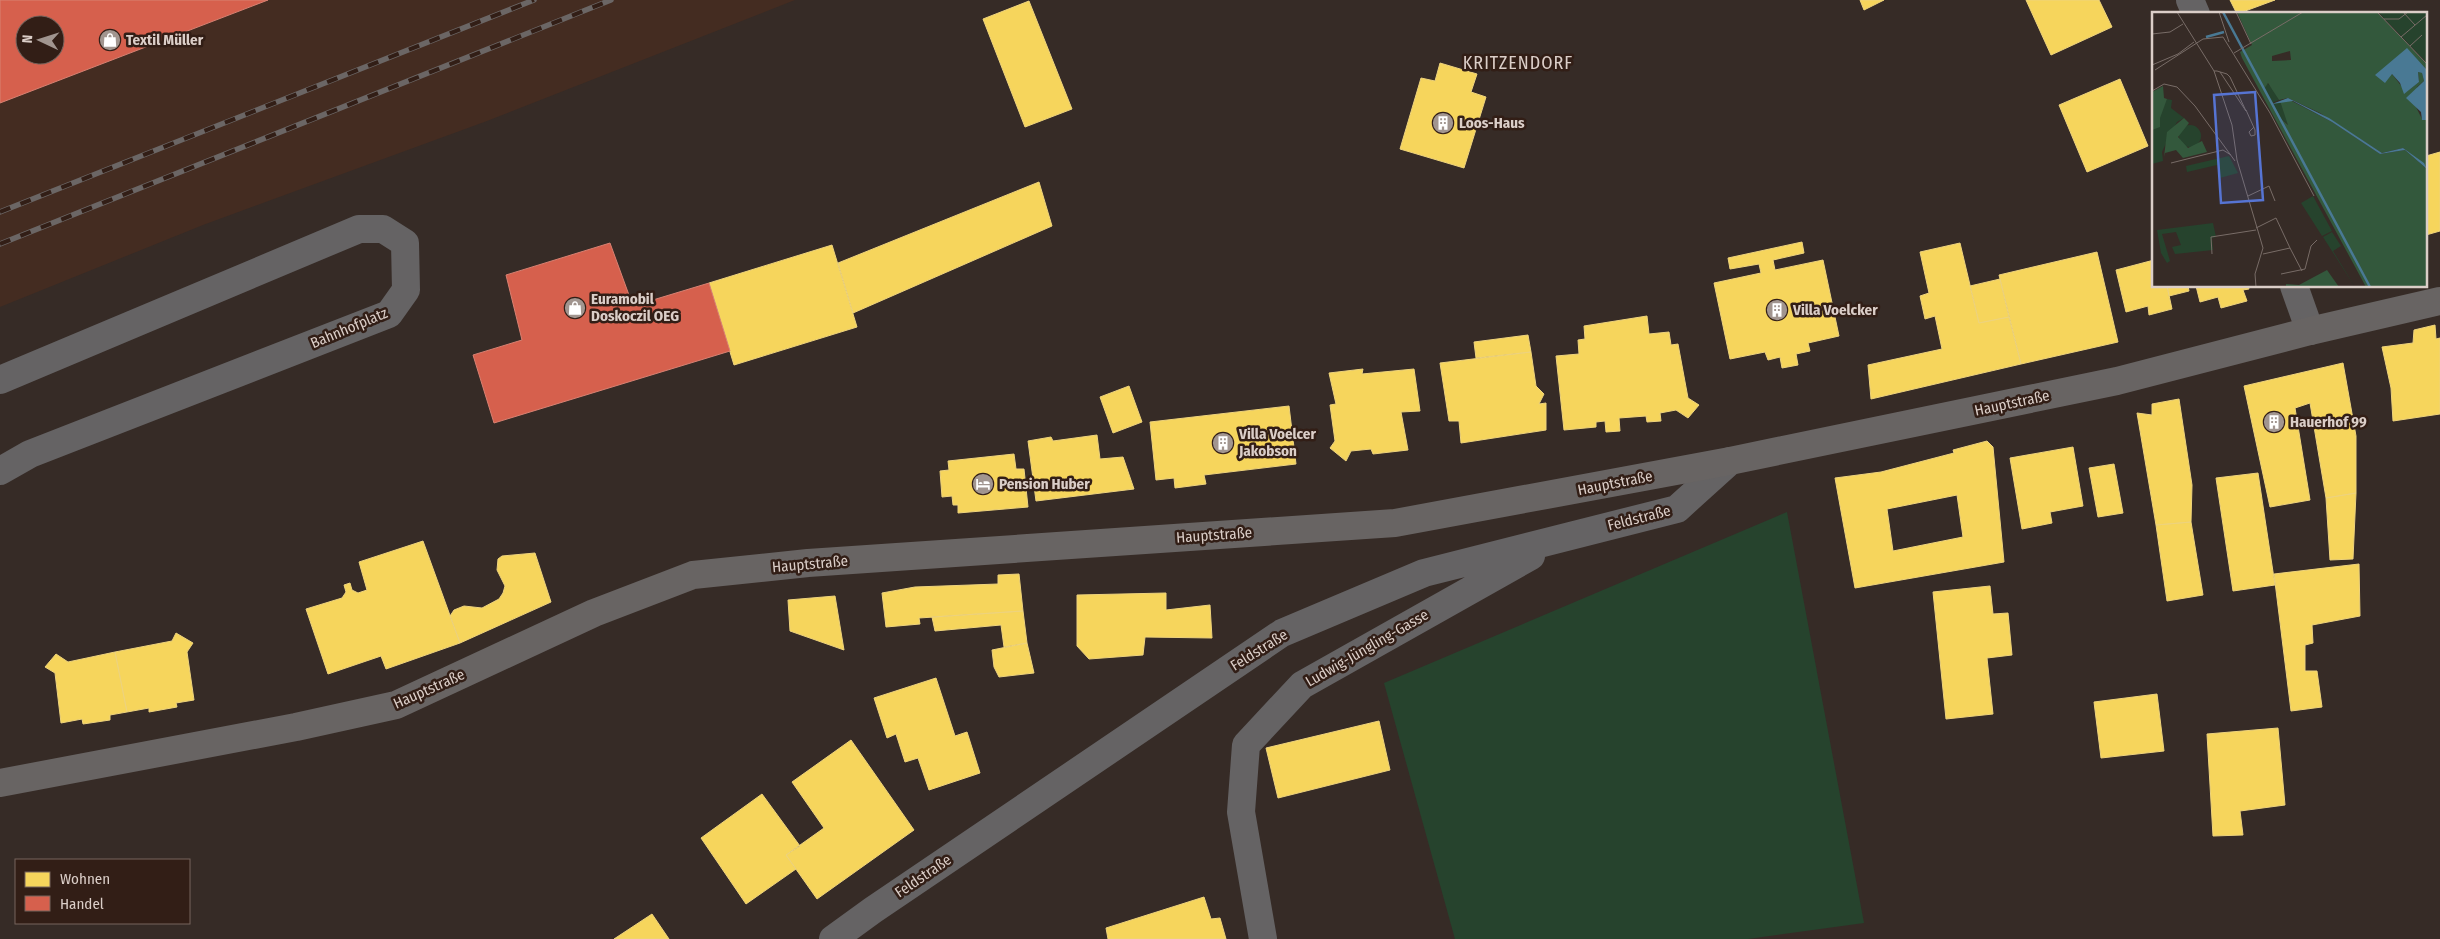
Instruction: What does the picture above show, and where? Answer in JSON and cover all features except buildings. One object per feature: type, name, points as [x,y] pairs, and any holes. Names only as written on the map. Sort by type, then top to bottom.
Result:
[{"type":"main road","name":"Hauptstraße","points":[[0,783],[296,728],[396,705],[594,613],[693,575],[808,563],[1395,523],[1730,461],[2117,381],[2310,331],[2440,301]]},
{"type":"street","points":[[2190,0],[2195,12]]},
{"type":"street","name":"Bahnhofplatz","points":[[0,380],[359,229],[383,229],[405,243],[406,290],[389,314],[30,454],[0,471]]},
{"type":"street","points":[[2295,288],[2310,331]]},
{"type":"street","name":"Feldstraße","points":[[833,939],[872,910],[1282,633],[1424,573],[1677,509],[1730,461]]},
{"type":"street","name":"Ludwig-Jüngling-Gasse","points":[[1263,939],[1241,812],[1246,746],[1302,685],[1570,535]]},
{"type":"shaded area","points":[[0,0],[795,0],[487,121],[203,225],[0,307]]},
{"type":"green space","points":[[1787,512],[1864,923],[1748,939],[1455,939],[1384,683]]},
{"type":"railway","points":[[0,212],[534,0]]},
{"type":"railway","points":[[0,244],[611,0]]},
{"type":"place","name":"Textil Müller","points":[[110,40]]},
{"type":"place","name":"Loos-Haus","points":[[1443,123]]},
{"type":"place","name":"Euramobil Doskoczil OEG","points":[[575,308]]},
{"type":"place","name":"Villa Voelcker","points":[[1777,310]]},
{"type":"place","name":"Hauerhof 99","points":[[2274,422]]},
{"type":"place","name":"Villa Voelcer Jakobson","points":[[1223,443]]},
{"type":"place","name":"Pension Huber","points":[[983,484]]},
{"type":"district","name":"KRITZENDORF","points":[[1518,63]]}]
